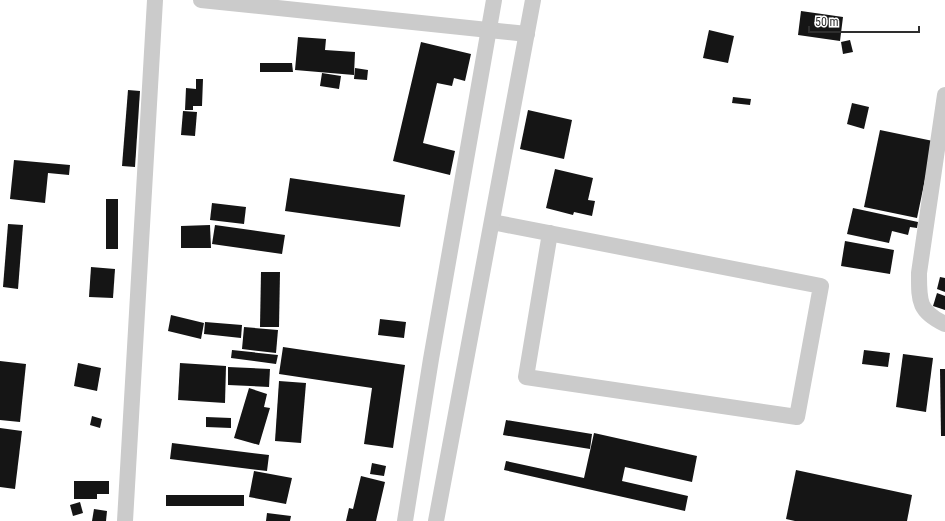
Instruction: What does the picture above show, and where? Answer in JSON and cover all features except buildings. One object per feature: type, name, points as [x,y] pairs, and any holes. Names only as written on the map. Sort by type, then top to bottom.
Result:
[{"type":"street","points":[[125,521],[155,0]]},
{"type":"street","points":[[201,0],[527,34]]},
{"type":"street","points":[[405,521],[431,359],[494,0]]},
{"type":"street","points":[[436,521],[527,34],[532,0]]},
{"type":"street","points":[[945,95],[919,273],[919,300],[927,314],[945,324]]},
{"type":"street","points":[[492,222],[550,233],[821,286],[797,417],[526,377],[550,233]]}]
